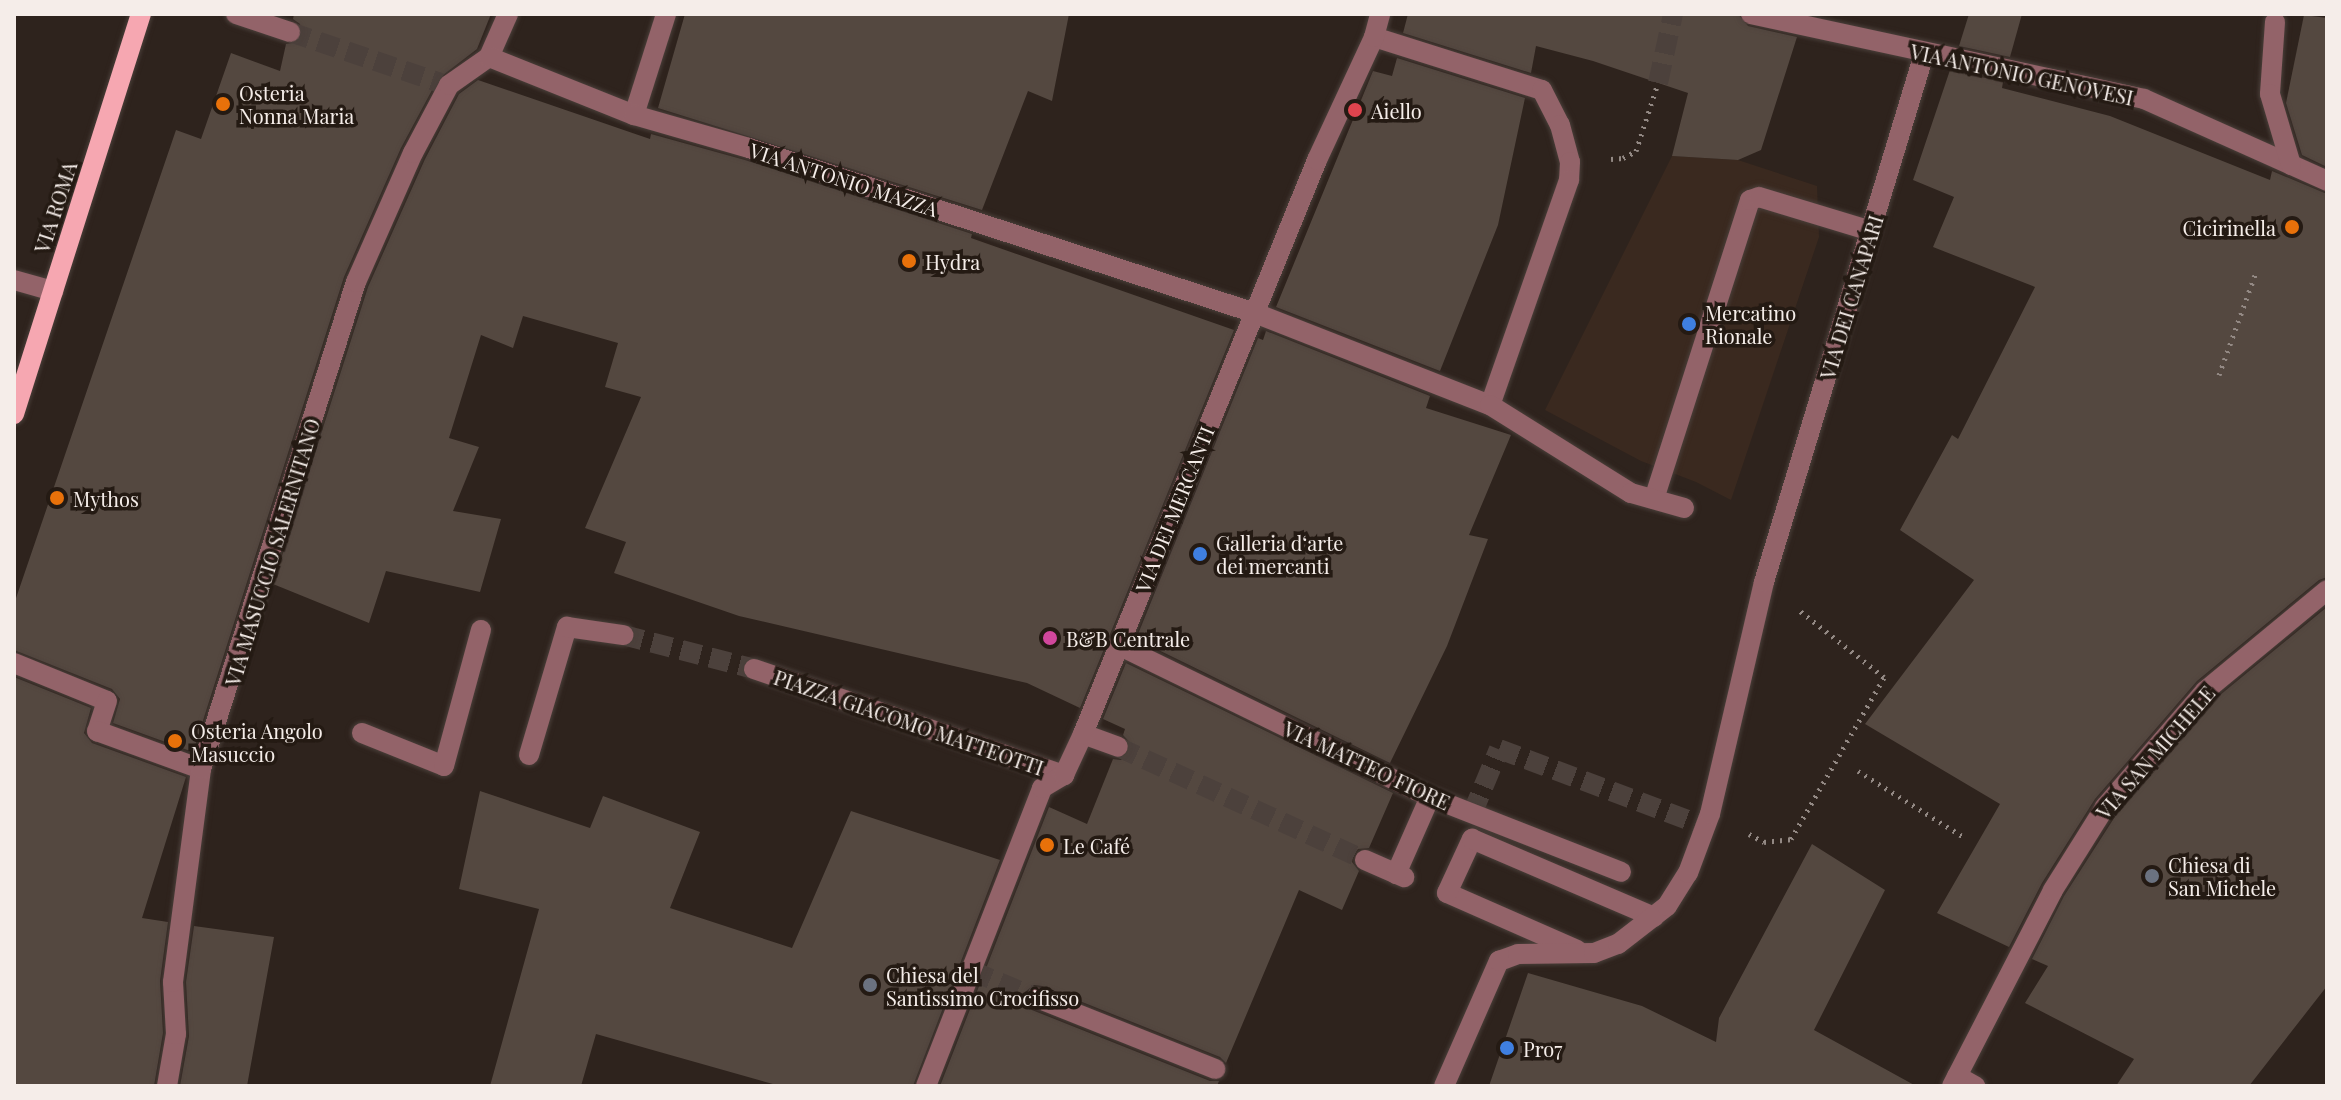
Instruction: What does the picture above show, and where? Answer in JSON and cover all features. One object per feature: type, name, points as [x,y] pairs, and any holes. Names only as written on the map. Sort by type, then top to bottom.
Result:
[{"type":"main road","name":"VIA ROMA","points":[[14,414],[141,14]]},
{"type":"street","points":[[236,14],[290,32]]},
{"type":"street","points":[[489,57],[508,14]]},
{"type":"street","points":[[634,115],[666,14]]},
{"type":"street","name":"VIA DEI MERCANTI","points":[[926,1086],[1042,788],[1064,775],[1083,734],[1317,160],[1374,37],[1380,14]]},
{"type":"street","name":"VIA ANTONIO GENOVESI","points":[[1751,14],[1924,54],[2144,99],[2327,181]]},
{"type":"street","points":[[2275,22],[2270,94],[2291,165]]},
{"type":"street","points":[[1374,37],[1542,90],[1560,125],[1570,162],[1569,180],[1490,405]]},
{"type":"street","name":"VIA DEI CANAPARI","points":[[1444,1086],[1499,961],[1508,955],[1586,954],[1618,944],[1654,917],[1676,892],[1695,856],[1710,814],[1764,582],[1924,54]]},
{"type":"street","name":"VIA MASUCCIO SALERNITANO","points":[[167,1086],[176,1034],[173,982],[201,769],[230,688],[356,282],[445,84],[489,57]]},
{"type":"street","name":"VIA ANTONIO MAZZA","points":[[489,57],[634,115],[749,148],[1255,313],[1490,405],[1631,493],[1684,508]]},
{"type":"street","points":[[1654,499],[1750,200],[1759,197],[1871,231]]},
{"type":"street","points":[[14,280],[53,291]]},
{"type":"street","name":"VIA SAN MICHELE","points":[[1962,1083],[2053,890],[2105,807],[2205,691],[2327,590]]},
{"type":"street","points":[[529,755],[567,627],[623,635]]},
{"type":"street","points":[[362,733],[444,766],[481,630]]},
{"type":"street","name":"VIA MATTEO FIORE","points":[[1118,645],[1430,797],[1621,872]]},
{"type":"street","points":[[14,663],[107,701],[97,731],[201,769]]},
{"type":"street","name":"PIAZZA GIACOMO MATTEOTTI","points":[[754,669],[1064,775]]},
{"type":"street","points":[[1083,734],[1118,747]]},
{"type":"street","points":[[1365,860],[1400,876],[1430,797]]},
{"type":"street","points":[[1586,954],[1447,893],[1472,839],[1654,917]]},
{"type":"street","points":[[1037,998],[1215,1069]]},
{"type":"path","points":[[1570,162],[1623,158],[1636,151],[1658,83]]},
{"type":"path","points":[[2219,375],[2256,272]]},
{"type":"path","points":[[1764,582],[1884,677],[1791,839]]},
{"type":"path","points":[[1858,771],[1962,836]]},
{"type":"shaded area","name":"Mercatino Rionale","points":[[1672,156],[1738,160],[1817,186],[1819,237],[1731,500],[1696,482],[1641,461],[1545,410]]},
{"type":"building","points":[[294,14],[491,14],[477,49],[438,79],[401,148],[344,277],[193,752],[113,723],[120,699],[112,689],[14,650],[14,604],[176,130],[201,139],[231,53],[280,71],[286,44],[298,42],[302,35],[300,24],[293,19]]},
{"type":"building","points":[[685,14],[1069,14],[1052,101],[1028,91],[982,210],[658,108]]},
{"type":"building","points":[[1408,14],[1738,14],[1748,26],[1797,37],[1761,150],[1738,160],[1672,156],[1688,93],[1593,61],[1536,46],[1531,73],[1403,33]]},
{"type":"building","points":[[1969,14],[2022,14],[2010,57],[1959,46]]},
{"type":"building","points":[[2304,15],[2327,18],[2327,167],[2302,155],[2286,103]]},
{"type":"building","points":[[1397,58],[1525,98],[1498,225],[1440,371],[1276,307],[1373,71],[1392,76]]},
{"type":"building","points":[[1950,70],[2003,82],[2002,88],[2110,116],[2270,180],[2272,171],[2327,194],[2327,577],[2319,580],[2197,681],[2095,799],[2042,883],[2009,947],[1937,913],[2000,804],[1865,724],[1974,580],[1900,530],[1952,435],[1958,439],[2035,287],[1933,247],[1954,197],[1913,180]]},
{"type":"building","points":[[478,80],[650,139],[651,134],[745,160],[972,234],[971,238],[1234,330],[1080,708],[1027,683],[739,616],[614,573],[626,542],[585,528],[641,397],[605,387],[618,343],[523,316],[513,348],[481,335],[449,438],[479,447],[453,511],[501,519],[480,592],[386,571],[369,623],[273,584],[368,287],[425,159],[459,94]]},
{"type":"building","points":[[1266,331],[1430,396],[1426,408],[1511,435],[1469,535],[1488,539],[1447,646],[1390,763],[1136,639],[1258,338],[1263,340]]},
{"type":"building","points":[[2327,607],[2327,986],[2249,1086],[2116,1086],[2134,1059],[2025,1003],[2048,966],[2032,959],[2064,896],[2116,815],[2214,700]]},
{"type":"building","points":[[1126,663],[1393,793],[1369,848],[1358,849],[1353,856],[1352,862],[1359,871],[1342,910],[1299,890],[1226,1063],[1220,1057],[1042,986],[1034,985],[1025,992],[1024,1001],[1032,1010],[1210,1081],[1219,1081],[1217,1086],[940,1086],[1049,807],[1087,824],[1113,759],[1121,760],[1130,752],[1131,744],[1123,735],[1125,729],[1103,719]]},
{"type":"building","points":[[14,677],[91,708],[84,733],[92,743],[186,777],[142,918],[168,922],[160,981],[163,1033],[154,1086],[14,1086]]},
{"type":"building","points":[[480,791],[590,828],[603,796],[700,832],[670,908],[792,948],[851,811],[1000,860],[913,1086],[780,1086],[596,1034],[581,1086],[490,1086],[539,909],[459,889]]},
{"type":"building","points":[[1812,844],[1885,890],[1814,1030],[1916,1086],[1489,1086],[1528,973],[1642,1006],[1716,1042],[1719,1018]]},
{"type":"building","points":[[194,926],[274,937],[247,1086],[180,1086],[189,1036],[186,982]]},
{"type":"tunnel","points":[[1658,83],[1673,14]]},
{"type":"tunnel","points":[[290,32],[441,83]]},
{"type":"tunnel","points":[[623,635],[754,669]]},
{"type":"tunnel","points":[[1118,747],[1365,860]]},
{"type":"tunnel","points":[[1472,814],[1499,749],[1706,827]]},
{"type":"tunnel","points":[[972,971],[1037,998]]},
{"type":"place","name":"Osteria Nonna Maria","points":[[223,104]]},
{"type":"place","name":"Aiello","points":[[1355,110]]},
{"type":"place","name":"Cicirinella","points":[[2292,227]]},
{"type":"place","name":"Hydra","points":[[909,261]]},
{"type":"place","name":"Mercatino Rionale","points":[[1689,324]]},
{"type":"place","name":"Mythos","points":[[57,498]]},
{"type":"place","name":"Galleria d‘arte dei mercanti","points":[[1200,554]]},
{"type":"place","name":"B&B Centrale","points":[[1050,638]]},
{"type":"place","name":"Osteria Angolo Masuccio","points":[[175,741]]},
{"type":"place","name":"Le Café","points":[[1047,845]]},
{"type":"place","name":"Chiesa di San Michele","points":[[2152,876]]},
{"type":"place","name":"Chiesa del Santissimo Crocifisso","points":[[870,985]]},
{"type":"place","name":"Pro7","points":[[1507,1048]]}]
